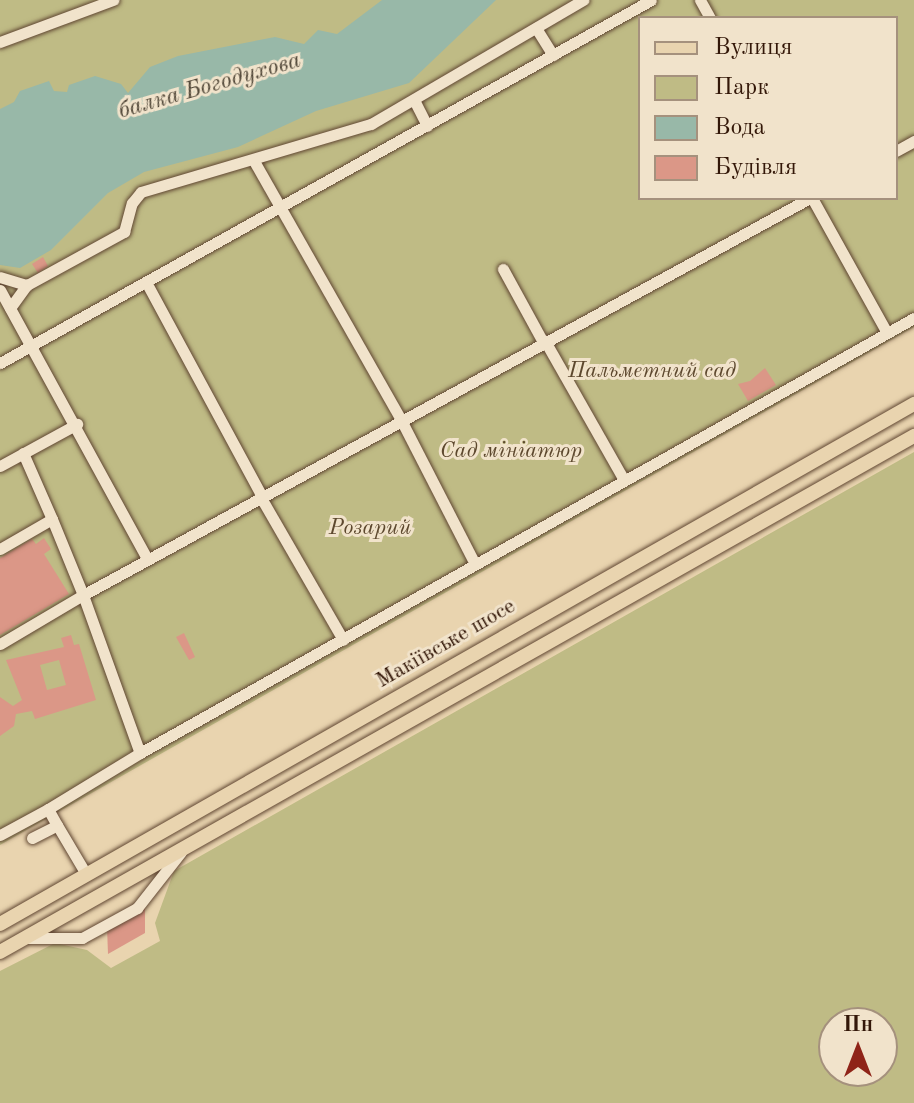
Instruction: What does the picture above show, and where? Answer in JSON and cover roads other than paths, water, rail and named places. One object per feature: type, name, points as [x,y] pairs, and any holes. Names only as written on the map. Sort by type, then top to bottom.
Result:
[{"type":"main road","name":"Макіївське шосе","points":[[0,924],[914,404]]},
{"type":"main road","points":[[0,952],[914,436]]},
{"type":"street","points":[[0,42],[113,0]]},
{"type":"street","points":[[10,308],[27,285],[124,232],[132,203],[141,192],[254,161],[319,136],[359,129],[583,0]]},
{"type":"street","points":[[0,363],[651,0]]},
{"type":"street","points":[[536,28],[553,55]]},
{"type":"street","points":[[414,100],[427,126]]},
{"type":"street","points":[[254,161],[401,420],[475,564]]},
{"type":"street","points":[[0,644],[147,558],[807,200]]},
{"type":"street","points":[[812,200],[887,333]]},
{"type":"street","points":[[503,269],[624,480]]},
{"type":"street","points":[[0,277],[27,285]]},
{"type":"street","points":[[146,282],[260,496],[343,640]]},
{"type":"street","points":[[0,290],[34,345],[147,558]]},
{"type":"street","points":[[0,835],[140,753],[914,318]]},
{"type":"street","points":[[0,466],[77,424]]},
{"type":"street","points":[[23,453],[83,595],[140,753]]},
{"type":"street","points":[[0,549],[52,519]]},
{"type":"street","points":[[48,809],[86,874]]},
{"type":"street","points":[[32,838],[57,825]]},
{"type":"street","points":[[24,938],[82,938],[137,908],[185,846]]},
{"type":"water","name":"балка Богодухова","points":[[382,0],[496,0],[409,83],[316,111],[238,147],[144,172],[108,193],[51,250],[20,268],[0,265],[0,109],[14,102],[20,91],[49,81],[54,91],[67,92],[69,85],[95,76],[121,84],[128,93],[150,67],[178,56],[275,37],[304,44],[318,30],[337,34]]},
{"type":"park label","name":"Пальметний сад","points":[[652,372]]},
{"type":"park label","name":"Сад мініатюр","points":[[511,452]]},
{"type":"park label","name":"Розарий","points":[[370,529]]}]
